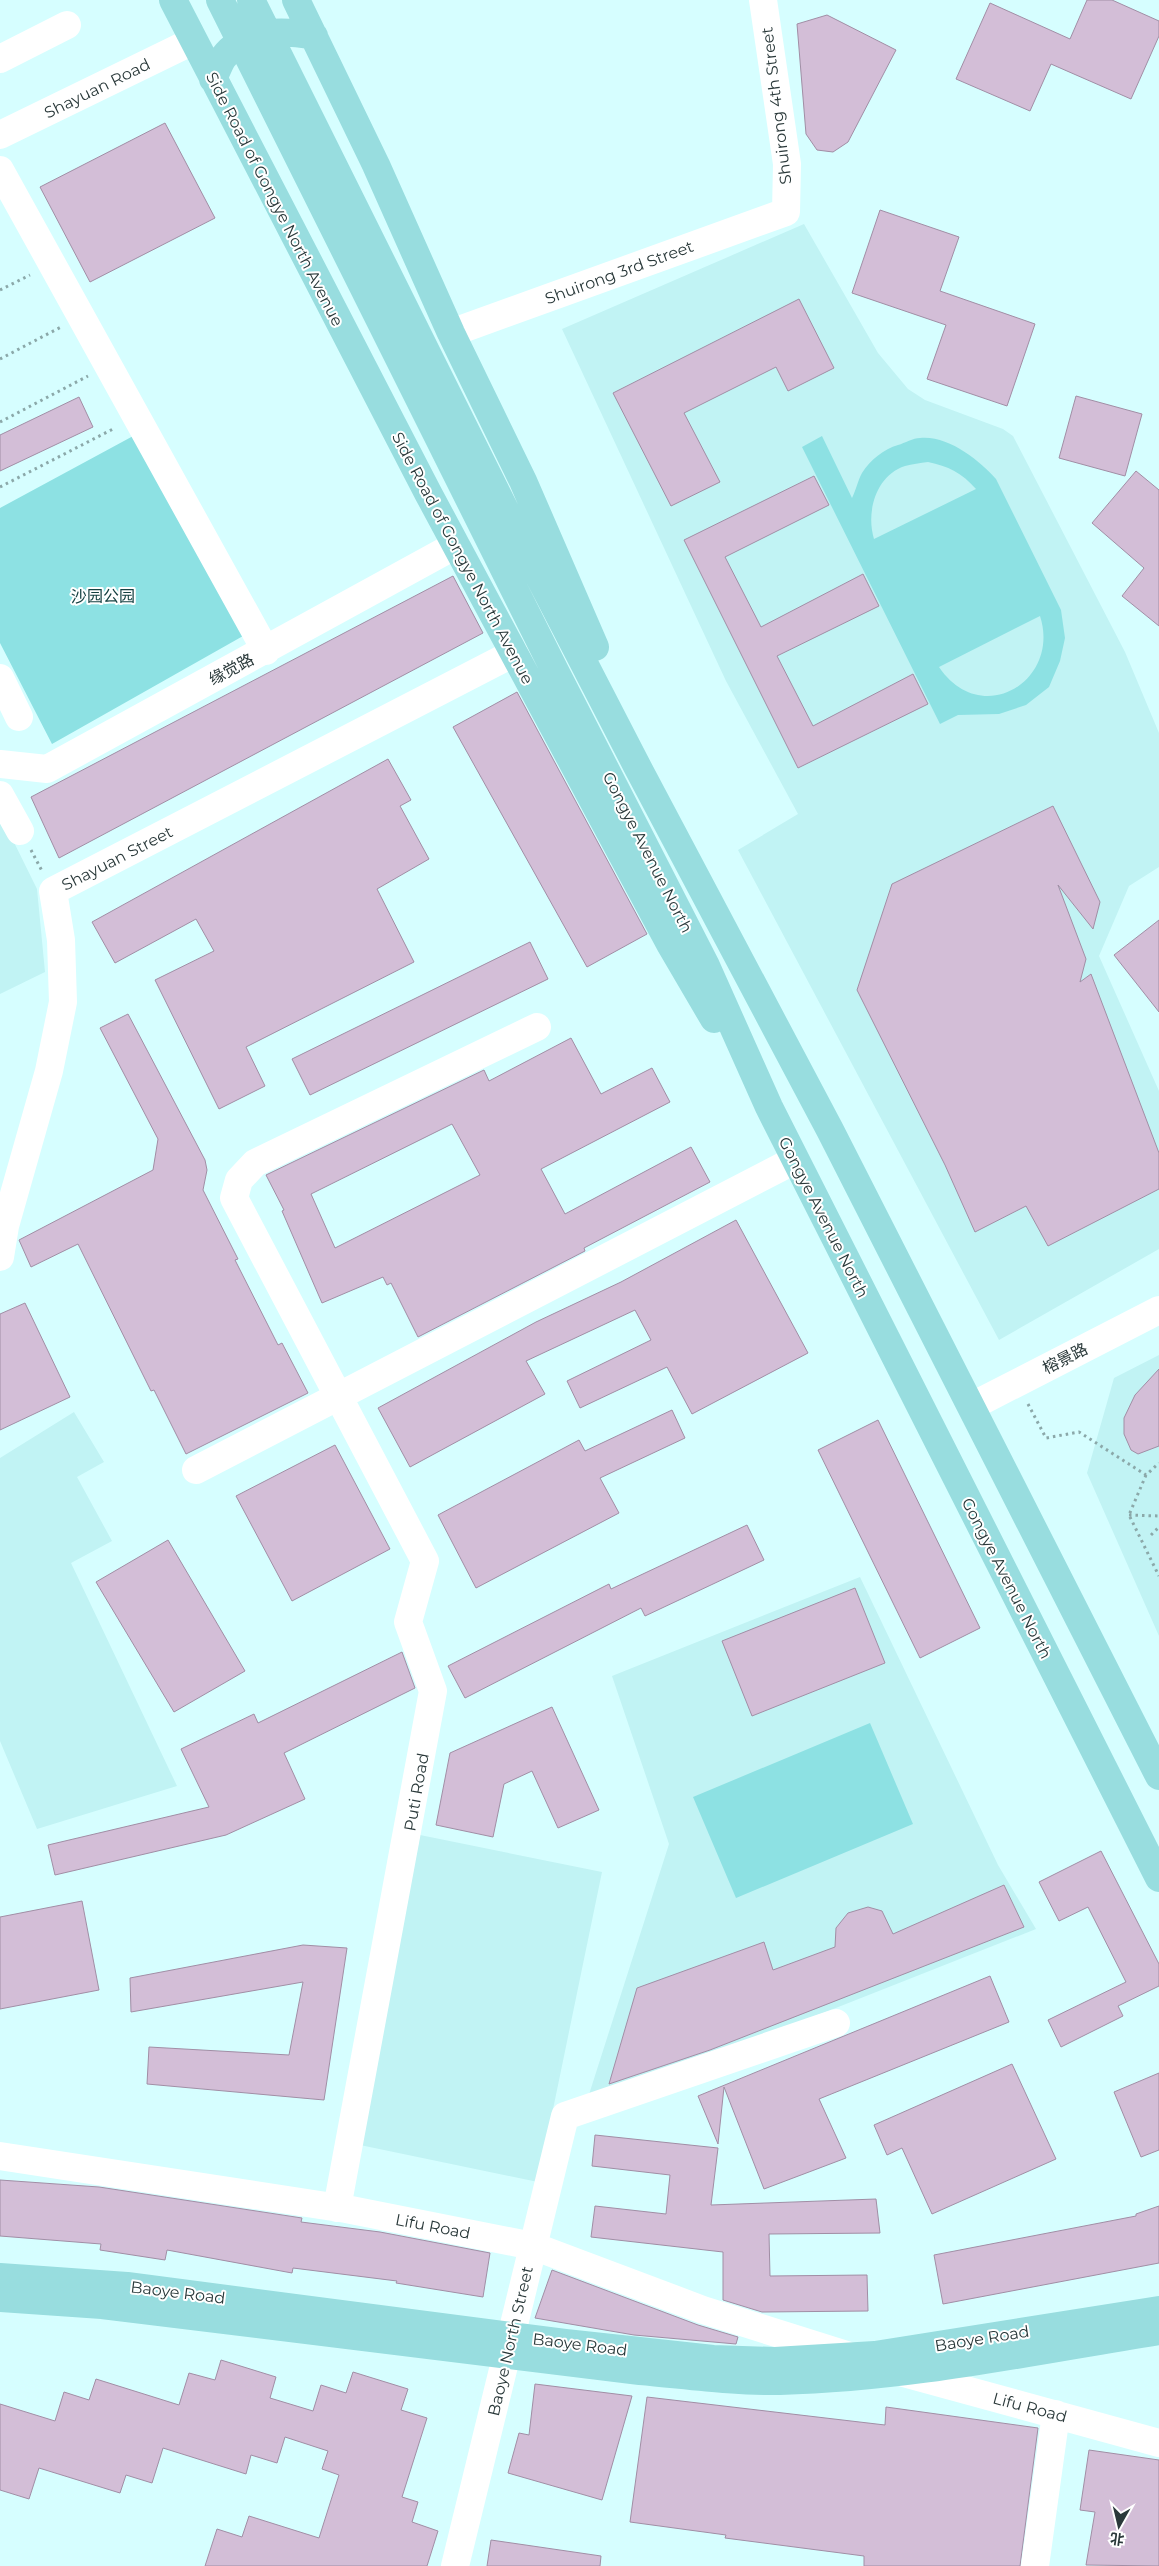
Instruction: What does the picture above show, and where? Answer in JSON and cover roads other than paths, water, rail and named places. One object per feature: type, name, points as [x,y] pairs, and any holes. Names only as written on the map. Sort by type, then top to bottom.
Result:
[{"type":"main road","name":"Gongye Avenue North","points":[[220,0],[496,552],[706,966],[769,1107],[795,1160],[1159,1878]]},
{"type":"main road","points":[[251,0],[317,130]]},
{"type":"main road","points":[[296,0],[292,28],[293,45],[298,72],[317,130]]},
{"type":"main road","points":[[296,0],[376,165],[451,333],[523,481],[597,653],[638,766]]},
{"type":"main road","name":"Side Road of Gongye North Avenue","points":[[176,1],[193,41],[456,545],[670,944],[769,1107]]},
{"type":"main road","points":[[213,79],[223,58],[234,47],[254,37],[270,31],[314,36]]},
{"type":"main road","name":"Gongye Avenue North","points":[[317,130],[511,522],[830,1130],[1159,1776]]},
{"type":"main road","name":"Baoye Road","points":[[0,2277],[127,2286],[724,2379],[778,2381],[900,2372],[1159,2331]]},
{"type":"main road","name":"Baoye Road","points":[[0,2298],[111,2306],[509,2345],[713,2359],[775,2361],[852,2357],[963,2342],[1159,2310]]},
{"type":"street","name":"Shuirong 4th Street","points":[[764,0],[787,164],[786,212]]},
{"type":"street","points":[[0,59],[67,25]]},
{"type":"street","name":"Shayuan Road","points":[[0,135],[193,41]]},
{"type":"street","points":[[0,170],[266,651]]},
{"type":"street","name":"Shuirong 3rd Street","points":[[451,333],[786,212]]},
{"type":"street","name":"缘觉路","points":[[0,764],[47,769],[266,651],[456,545]]},
{"type":"street","name":"Shayuan Street","points":[[0,1257],[5,1226],[49,1071],[62,1002],[61,940],[54,891],[514,653]]},
{"type":"street","points":[[0,678],[19,717]]},
{"type":"street","points":[[0,795],[20,831]]},
{"type":"street","name":"Puti Road","points":[[337,2208],[434,1691],[408,1622],[424,1561],[234,1198],[239,1180],[255,1163],[537,1027]]},
{"type":"street","points":[[196,1470],[795,1160]]},
{"type":"street","name":"榕景路","points":[[972,1406],[1159,1310]]},
{"type":"street","name":"Baoye North Street","points":[[455,2566],[565,2116],[836,2023]]},
{"type":"street","name":"Lifu Road","points":[[0,2156],[337,2208],[532,2246],[702,2310],[852,2357]]},
{"type":"street","name":"Lifu Road","points":[[900,2372],[1159,2443]]},
{"type":"street","points":[[1035,2566],[1056,2414]]},
{"type":"park label","name":"沙园公园","points":[[103,596]]}]
